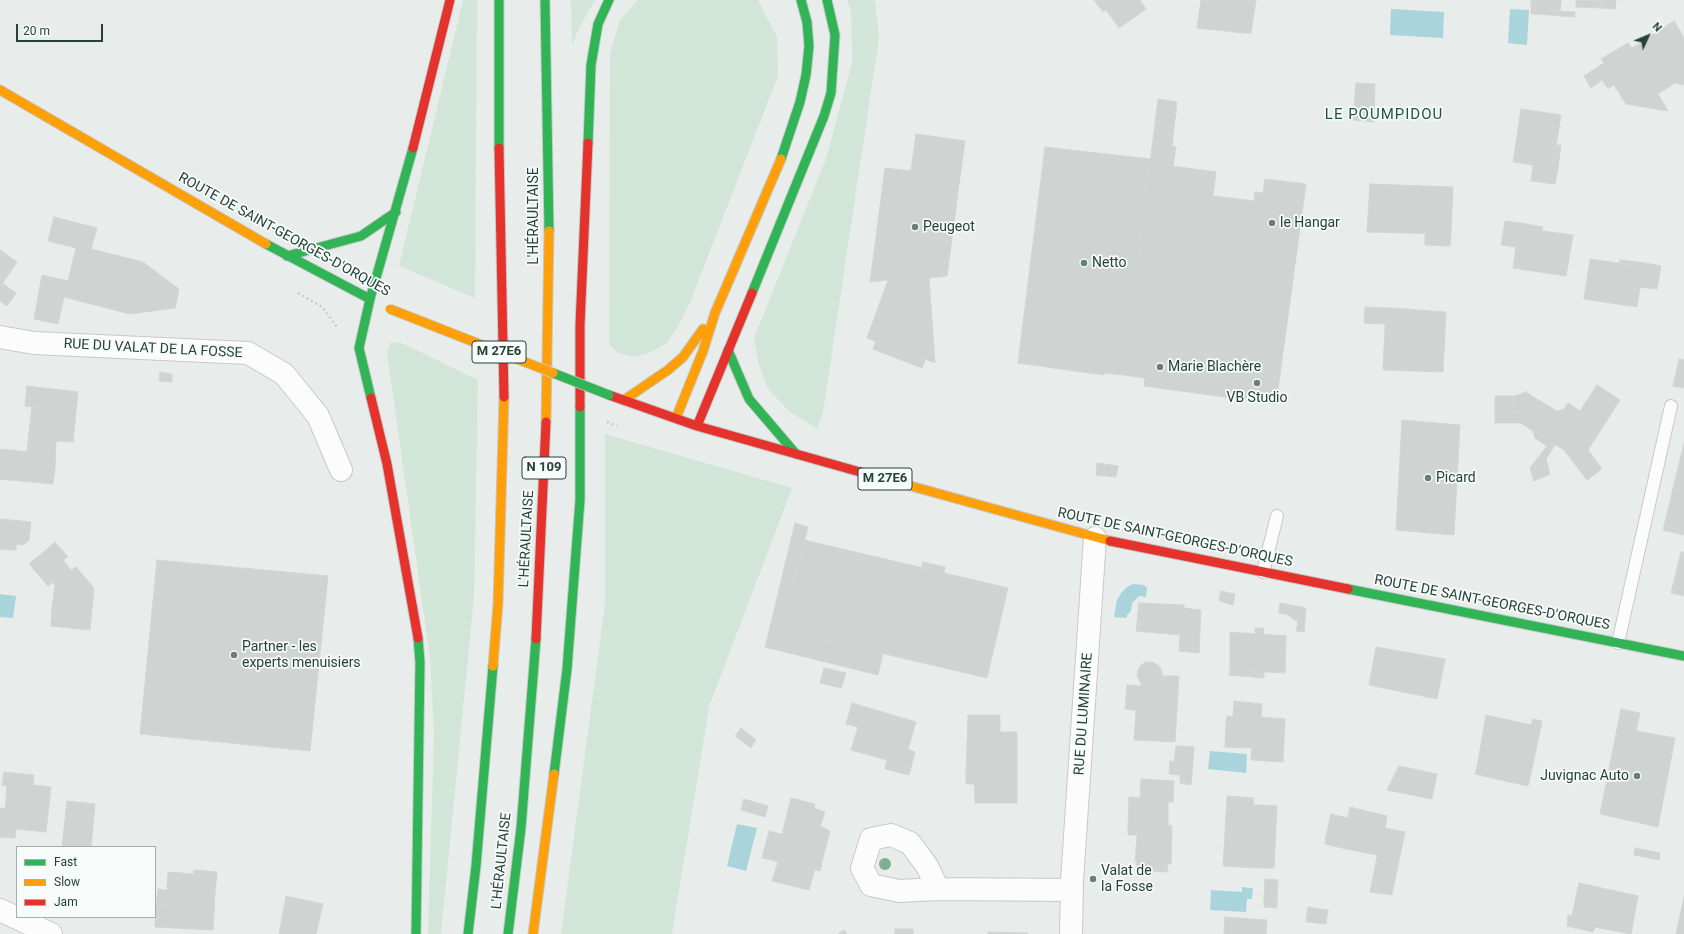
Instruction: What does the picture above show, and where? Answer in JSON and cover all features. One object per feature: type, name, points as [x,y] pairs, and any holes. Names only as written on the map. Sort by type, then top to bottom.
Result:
[{"type":"main road","points":[[416,934],[420,662],[416,623],[387,464],[359,348],[380,304],[396,212],[450,0]]},
{"type":"main road","name":"L'HÉRAULTAISE","points":[[468,934],[476,866],[498,596],[505,376],[499,144],[499,0]]},
{"type":"main road","name":"L'HÉRAULTAISE","points":[[508,934],[520,828],[538,611],[546,416],[549,209],[545,0]]},
{"type":"main road","points":[[533,934],[567,669],[580,500],[580,325],[591,65],[598,24],[609,0]]},
{"type":"main road","points":[[676,418],[703,351],[715,313],[786,147],[800,102],[806,75],[809,46],[807,22],[801,0]]},
{"type":"main road","points":[[697,426],[812,147],[831,93],[835,35],[827,0]]},
{"type":"main road","name":"ROUTE DE SAINT-GEORGES-D'ORQUES","points":[[0,90],[287,256],[380,304],[609,395],[697,426],[1096,538],[1684,656]]},
{"type":"main road","points":[[287,256],[361,236],[396,212]]},
{"type":"main road","points":[[624,400],[668,370],[683,357],[715,313]]},
{"type":"main road","points":[[728,350],[749,399],[796,454]]},
{"type":"street","name":"RUE DU VALAT DE LA FOSSE","points":[[0,337],[34,343],[248,353],[284,374],[318,416],[341,470]]},
{"type":"street","name":"RUE DU LUMINAIRE","points":[[1071,934],[1072,890],[1096,538]]},
{"type":"street","points":[[938,888],[1072,890]]},
{"type":"street","points":[[0,910],[16,918]]},
{"type":"street","points":[[17,918],[51,934]]},
{"type":"lane","points":[[1618,643],[1672,406]]},
{"type":"lane","points":[[1263,572],[1277,516]]},
{"type":"green space","points":[[463,0],[477,0],[475,298],[399,266]]},
{"type":"green space","points":[[571,0],[595,0],[579,28],[572,46]]},
{"type":"green space","points":[[638,0],[758,0],[777,37],[778,76],[689,305],[667,343],[649,353],[634,357],[618,353],[609,344],[610,53],[620,20]]},
{"type":"green space","points":[[847,0],[875,0],[879,38],[823,413],[817,429],[790,412],[768,389],[758,362],[754,338],[826,159],[852,63],[851,11]]},
{"type":"green space","points":[[391,342],[402,343],[478,380],[474,597],[441,934],[428,934],[434,733],[430,657],[387,354]]},
{"type":"green space","points":[[605,434],[792,488],[709,707],[672,934],[561,934],[605,603]]},
{"type":"water","points":[[1391,9],[1444,12],[1443,38],[1390,35]]},
{"type":"water","points":[[1510,9],[1529,10],[1527,45],[1508,43]]},
{"type":"water","points":[[1133,584],[1144,585],[1147,588],[1146,597],[1139,596],[1132,603],[1131,611],[1127,615],[1127,618],[1114,617],[1117,600],[1121,593]]},
{"type":"water","points":[[0,594],[16,596],[13,618],[0,617]]},
{"type":"water","points":[[1210,751],[1247,754],[1246,773],[1208,769]]},
{"type":"water","points":[[737,824],[757,828],[746,871],[727,866]]},
{"type":"water","points":[[1242,887],[1253,888],[1252,899],[1247,899],[1246,912],[1210,910],[1211,890],[1242,892]]},
{"type":"building","points":[[1094,0],[1106,0],[1110,6],[1103,12]]},
{"type":"building","points":[[1106,0],[1140,0],[1146,9],[1119,28],[1106,10],[1110,6]]},
{"type":"building","points":[[1201,0],[1248,0],[1244,33],[1197,28]]},
{"type":"building","points":[[1248,0],[1256,0],[1251,33],[1244,33]]},
{"type":"building","points":[[1531,0],[1536,0],[1535,14],[1531,14]]},
{"type":"building","points":[[1536,0],[1561,0],[1560,11],[1535,10]]},
{"type":"building","points":[[1576,0],[1602,1],[1602,8],[1576,7]]},
{"type":"building","points":[[1602,0],[1616,0],[1615,9],[1602,8]]},
{"type":"building","points":[[1535,10],[1575,12],[1575,17],[1535,14]]},
{"type":"building","points":[[1674,21],[1684,38],[1684,85],[1675,83],[1658,94],[1668,111],[1626,104],[1614,85],[1608,89],[1602,80],[1591,88],[1584,76],[1604,63],[1601,59],[1628,43],[1632,48]]},
{"type":"building","points":[[1356,83],[1375,84],[1374,122],[1353,120]]},
{"type":"building","points":[[1158,99],[1177,102],[1172,146],[1176,147],[1173,166],[1150,163]]},
{"type":"building","points":[[1521,109],[1561,115],[1553,167],[1558,168],[1555,184],[1531,181],[1533,165],[1513,162]]},
{"type":"building","name":"Peugeot","points":[[916,134],[938,137],[934,174],[960,177],[947,276],[929,278],[935,363],[867,338],[888,280],[870,282],[885,168],[911,171]]},
{"type":"building","points":[[938,137],[965,141],[960,177],[934,174]]},
{"type":"building","points":[[1556,145],[1561,145],[1558,168],[1553,167]]},
{"type":"building","name":"Netto","points":[[1045,147],[1150,159],[1124,375],[1105,373],[1104,375],[1018,363]]},
{"type":"building","points":[[1150,163],[1216,172],[1213,196],[1254,201],[1255,192],[1263,193],[1265,179],[1306,184],[1276,404],[1144,386],[1145,378],[1124,375]]},
{"type":"building","points":[[1370,184],[1453,187],[1451,234],[1367,232]]},
{"type":"building","points":[[54,217],[97,228],[91,249],[143,262],[179,289],[175,308],[130,314],[64,297],[58,324],[34,319],[42,275],[68,281],[76,248],[48,241]]},
{"type":"building","points":[[1505,221],[1521,223],[1520,228],[1573,235],[1566,276],[1513,268],[1516,247],[1501,245]]},
{"type":"building","points":[[1521,223],[1543,227],[1542,231],[1520,228]]},
{"type":"building","points":[[1425,233],[1451,234],[1450,246],[1425,245]]},
{"type":"building","points":[[0,250],[17,262],[0,287]]},
{"type":"building","points":[[1590,259],[1644,267],[1645,263],[1661,266],[1657,289],[1640,287],[1637,307],[1584,299]]},
{"type":"building","points":[[1620,260],[1645,263],[1644,267],[1619,264]]},
{"type":"building","points":[[2,283],[16,293],[7,306],[0,301],[0,287]]},
{"type":"building","points":[[1365,307],[1386,308],[1385,324],[1364,323]]},
{"type":"building","points":[[1386,308],[1392,308],[1390,349],[1384,348]]},
{"type":"building","points":[[1392,308],[1446,312],[1443,372],[1383,370],[1384,348],[1390,349]]},
{"type":"building","points":[[876,341],[925,360],[922,368],[873,349]]},
{"type":"building","points":[[1679,359],[1684,360],[1684,388],[1673,386]]},
{"type":"building","points":[[160,372],[172,374],[172,382],[159,381]]},
{"type":"building","points":[[1597,385],[1620,400],[1588,450],[1602,469],[1587,480],[1564,450],[1556,445],[1547,446],[1535,438],[1533,431],[1521,423],[1495,423],[1495,396],[1515,396],[1515,413],[1521,413],[1532,396],[1557,411],[1564,409],[1576,417]]},
{"type":"building","points":[[27,386],[78,392],[73,442],[56,441],[55,468],[43,467],[42,483],[0,479],[0,449],[27,452],[30,422],[39,424],[41,408],[25,406]]},
{"type":"building","points":[[1526,392],[1532,396],[1521,413],[1515,413],[1515,396]]},
{"type":"building","points":[[1568,403],[1580,411],[1576,417],[1564,409]]},
{"type":"building","points":[[32,406],[41,408],[39,424],[30,422]]},
{"type":"building","name":"Picard","points":[[1402,420],[1460,425],[1454,535],[1396,530]]},
{"type":"building","points":[[1684,443],[1684,535],[1663,530]]},
{"type":"building","points":[[1555,445],[1546,459],[1550,474],[1534,481],[1530,468],[1547,446]]},
{"type":"building","points":[[1097,463],[1118,466],[1116,477],[1096,475]]},
{"type":"building","points":[[43,467],[55,468],[53,484],[42,483]]},
{"type":"building","points":[[0,519],[31,522],[29,540],[23,545],[14,544],[12,550],[0,549]]},
{"type":"building","points":[[795,523],[808,527],[783,630],[770,627]]},
{"type":"building","points":[[804,540],[1008,588],[987,678],[783,630]]},
{"type":"building","points":[[55,542],[68,557],[63,560],[80,581],[79,586],[94,588],[90,630],[60,627],[62,610],[52,608],[55,585],[46,573],[51,569],[40,555]]},
{"type":"building","points":[[14,544],[16,544],[16,550],[12,550]]},
{"type":"building","points":[[1681,552],[1684,552],[1684,596],[1671,593]]},
{"type":"building","points":[[40,555],[51,569],[46,573],[53,582],[48,586],[29,564]]},
{"type":"building","name":"Partner - les experts menuisiers","points":[[157,560],[328,576],[310,751],[140,734]]},
{"type":"building","points":[[923,562],[945,567],[944,573],[921,568]]},
{"type":"building","points":[[76,567],[94,588],[79,586],[80,581],[71,570]]},
{"type":"building","points":[[1221,591],[1235,594],[1233,605],[1219,600]]},
{"type":"building","points":[[1139,603],[1184,605],[1184,608],[1201,610],[1199,653],[1179,651],[1180,635],[1136,631]]},
{"type":"building","points":[[1280,603],[1306,608],[1304,632],[1296,631],[1298,622],[1288,615],[1279,613]]},
{"type":"building","points":[[52,608],[62,610],[60,627],[51,626]]},
{"type":"building","points":[[770,627],[883,653],[878,675],[765,647]]},
{"type":"building","points":[[1255,628],[1264,628],[1263,634],[1255,634]]},
{"type":"building","points":[[1230,632],[1286,636],[1285,673],[1230,670]]},
{"type":"building","points":[[1376,647],[1445,659],[1437,699],[1369,685]]},
{"type":"building","points":[[1146,662],[1153,662],[1159,666],[1162,671],[1162,676],[1179,676],[1175,742],[1134,740],[1137,698],[1141,698],[1142,686],[1137,675],[1140,666]]},
{"type":"building","points":[[824,668],[846,673],[841,688],[820,683]]},
{"type":"building","points":[[1230,670],[1264,672],[1264,678],[1229,675]]},
{"type":"building","points":[[1127,685],[1142,686],[1141,698],[1137,698],[1136,710],[1125,709]]},
{"type":"building","points":[[1234,701],[1262,704],[1261,717],[1285,719],[1283,762],[1251,760],[1252,748],[1225,747],[1226,724],[1237,725],[1238,717],[1233,716]]},
{"type":"building","points":[[852,703],[916,722],[908,749],[915,752],[909,775],[885,769],[887,760],[851,750],[858,727],[846,724]]},
{"type":"building","name":"Juvignac Auto","points":[[1621,709],[1640,713],[1636,731],[1675,738],[1658,827],[1600,814]]},
{"type":"building","points":[[968,715],[1000,715],[1000,732],[1017,732],[1017,791],[994,790],[994,803],[975,803],[974,774],[966,774]]},
{"type":"building","points":[[1486,715],[1531,725],[1526,753],[1535,755],[1528,786],[1505,781],[1507,773],[1477,767]]},
{"type":"building","points":[[1227,716],[1238,717],[1237,725],[1226,724]]},
{"type":"building","points":[[1533,719],[1542,721],[1541,726],[1531,725]]},
{"type":"building","points":[[1531,725],[1541,726],[1535,755],[1526,753]]},
{"type":"building","points":[[741,728],[756,740],[751,748],[735,736]]},
{"type":"building","points":[[1176,746],[1194,747],[1193,763],[1174,762]]},
{"type":"building","points":[[1170,761],[1193,763],[1191,785],[1180,783],[1180,775],[1169,774]]},
{"type":"building","points":[[1399,766],[1437,774],[1432,799],[1387,790]]},
{"type":"building","points":[[1477,767],[1507,773],[1505,781],[1475,774]]},
{"type":"building","points":[[4,772],[34,775],[33,785],[51,787],[46,832],[16,829],[15,838],[0,837],[0,808],[9,809],[10,800],[6,799],[7,786],[2,785]]},
{"type":"building","points":[[966,774],[974,774],[974,784],[966,784]]},
{"type":"building","points":[[1141,779],[1174,781],[1173,802],[1168,802],[1168,825],[1172,826],[1171,864],[1167,864],[1168,872],[1136,870],[1137,862],[1135,861],[1138,827],[1128,827],[1129,797],[1140,798]]},
{"type":"building","points":[[994,790],[1017,791],[1017,803],[994,803]]},
{"type":"building","points":[[1227,796],[1254,798],[1252,814],[1259,815],[1260,805],[1277,806],[1274,868],[1256,868],[1256,860],[1239,858],[1240,850],[1224,850]]},
{"type":"building","points":[[791,798],[815,804],[814,808],[825,812],[820,826],[830,831],[822,862],[811,860],[808,868],[815,869],[809,890],[772,881],[778,862],[772,860],[780,834],[782,834]]},
{"type":"building","points":[[6,799],[10,800],[9,809],[5,809]]},
{"type":"building","points":[[744,799],[768,806],[765,817],[741,810]]},
{"type":"building","points":[[67,801],[95,804],[91,846],[62,846]]},
{"type":"building","points":[[1253,805],[1260,805],[1259,815],[1252,814]]},
{"type":"building","points":[[1350,807],[1366,811],[1364,822],[1348,818]]},
{"type":"building","points":[[1366,811],[1387,816],[1385,828],[1405,832],[1392,895],[1370,892],[1379,847],[1362,843],[1361,852],[1342,848],[1344,840],[1326,836],[1331,814],[1364,822]]},
{"type":"building","points":[[1128,827],[1138,827],[1137,835],[1128,835]]},
{"type":"building","points":[[769,831],[780,834],[772,860],[762,858]]},
{"type":"building","points":[[1326,836],[1344,840],[1342,848],[1325,844]]},
{"type":"building","points":[[1362,843],[1379,847],[1377,855],[1361,852]]},
{"type":"building","points":[[1635,848],[1660,853],[1659,860],[1634,855]]},
{"type":"building","points":[[1224,850],[1240,850],[1239,858],[1256,860],[1256,868],[1223,866]]},
{"type":"building","points":[[811,860],[822,862],[820,871],[808,868]]},
{"type":"building","points":[[194,870],[217,872],[215,893],[200,892],[201,882],[194,882]]},
{"type":"building","points":[[168,872],[194,874],[194,882],[201,882],[200,892],[215,893],[213,930],[155,927],[156,905],[170,905],[171,891],[167,890]]},
{"type":"building","points":[[1265,879],[1278,880],[1277,899],[1264,898]]},
{"type":"building","points":[[1579,883],[1638,896],[1631,934],[1595,927],[1597,921],[1572,916]]},
{"type":"building","points":[[158,889],[171,891],[170,905],[156,905]]},
{"type":"building","points":[[286,896],[323,904],[316,934],[279,934]]},
{"type":"building","points":[[1684,897],[1684,934],[1676,934]]},
{"type":"building","points":[[1264,898],[1277,899],[1277,908],[1264,907]]},
{"type":"building","points":[[1308,907],[1328,910],[1326,924],[1306,922]]},
{"type":"building","points":[[1568,915],[1597,921],[1593,932],[1567,926]]},
{"type":"building","points":[[1225,917],[1267,920],[1266,934],[1224,934]]},
{"type":"building","points":[[895,929],[913,929],[913,934],[895,934]]},
{"type":"building","points":[[844,930],[847,934],[838,934]]},
{"type":"building","points":[[988,932],[1028,933],[1028,934],[988,934]]},
{"type":"traffic: fast","points":[[499,0],[499,148]]},
{"type":"traffic: fast","points":[[545,0],[549,231]]},
{"type":"traffic: fast","points":[[588,143],[591,65],[598,24],[609,0]]},
{"type":"traffic: fast","points":[[781,159],[800,102],[806,75],[809,46],[807,22],[801,0]]},
{"type":"traffic: fast","points":[[752,293],[824,116],[831,93],[835,35],[827,0]]},
{"type":"traffic: fast","points":[[371,398],[359,348],[370,299],[413,148]]},
{"type":"traffic: fast","points":[[287,256],[361,236],[396,212]]},
{"type":"traffic: fast","points":[[266,244],[370,299]]},
{"type":"traffic: fast","points":[[728,350],[749,399],[796,454]]},
{"type":"traffic: fast","points":[[553,373],[609,395]]},
{"type":"traffic: fast","points":[[554,774],[567,669],[580,500],[580,407]]},
{"type":"traffic: fast","points":[[1348,589],[1684,656]]},
{"type":"traffic: fast","points":[[416,934],[420,662],[418,638]]},
{"type":"traffic: fast","points":[[508,934],[521,828],[536,639]]},
{"type":"traffic: fast","points":[[468,934],[476,866],[493,666]]},
{"type":"traffic: slow","points":[[0,90],[266,244]]},
{"type":"traffic: slow","points":[[676,418],[703,351],[715,313],[781,159]]},
{"type":"traffic: slow","points":[[546,422],[549,231]]},
{"type":"traffic: slow","points":[[390,309],[553,373]]},
{"type":"traffic: slow","points":[[624,400],[668,370],[683,357],[703,329]]},
{"type":"traffic: slow","points":[[493,666],[498,604],[504,397]]},
{"type":"traffic: slow","points":[[860,472],[1110,541]]},
{"type":"traffic: slow","points":[[533,934],[554,774]]},
{"type":"traffic: jam","points":[[413,148],[450,0]]},
{"type":"traffic: jam","points":[[580,407],[580,325],[588,143]]},
{"type":"traffic: jam","points":[[499,148],[504,397]]},
{"type":"traffic: jam","points":[[697,426],[752,293]]},
{"type":"traffic: jam","points":[[609,395],[697,426],[860,472]]},
{"type":"traffic: jam","points":[[371,398],[387,464],[418,638]]},
{"type":"traffic: jam","points":[[536,639],[546,422]]},
{"type":"traffic: jam","points":[[1110,541],[1348,589]]},
{"type":"place","name":"le Hangar","points":[[1272,223]]},
{"type":"place","name":"Peugeot","points":[[915,227]]},
{"type":"place","name":"Netto","points":[[1084,263]]},
{"type":"place","name":"Marie Blachère","points":[[1160,367]]},
{"type":"place","name":"VB Studio","points":[[1257,383]]},
{"type":"place","name":"Picard","points":[[1428,478]]},
{"type":"place","name":"Partner - les experts menuisiers","points":[[234,655]]},
{"type":"place","name":"Juvignac Auto","points":[[1637,776]]},
{"type":"place","name":"Valat de la Fosse","points":[[1093,879]]},
{"type":"district","name":"LE POUMPIDOU","points":[[1384,115]]}]
